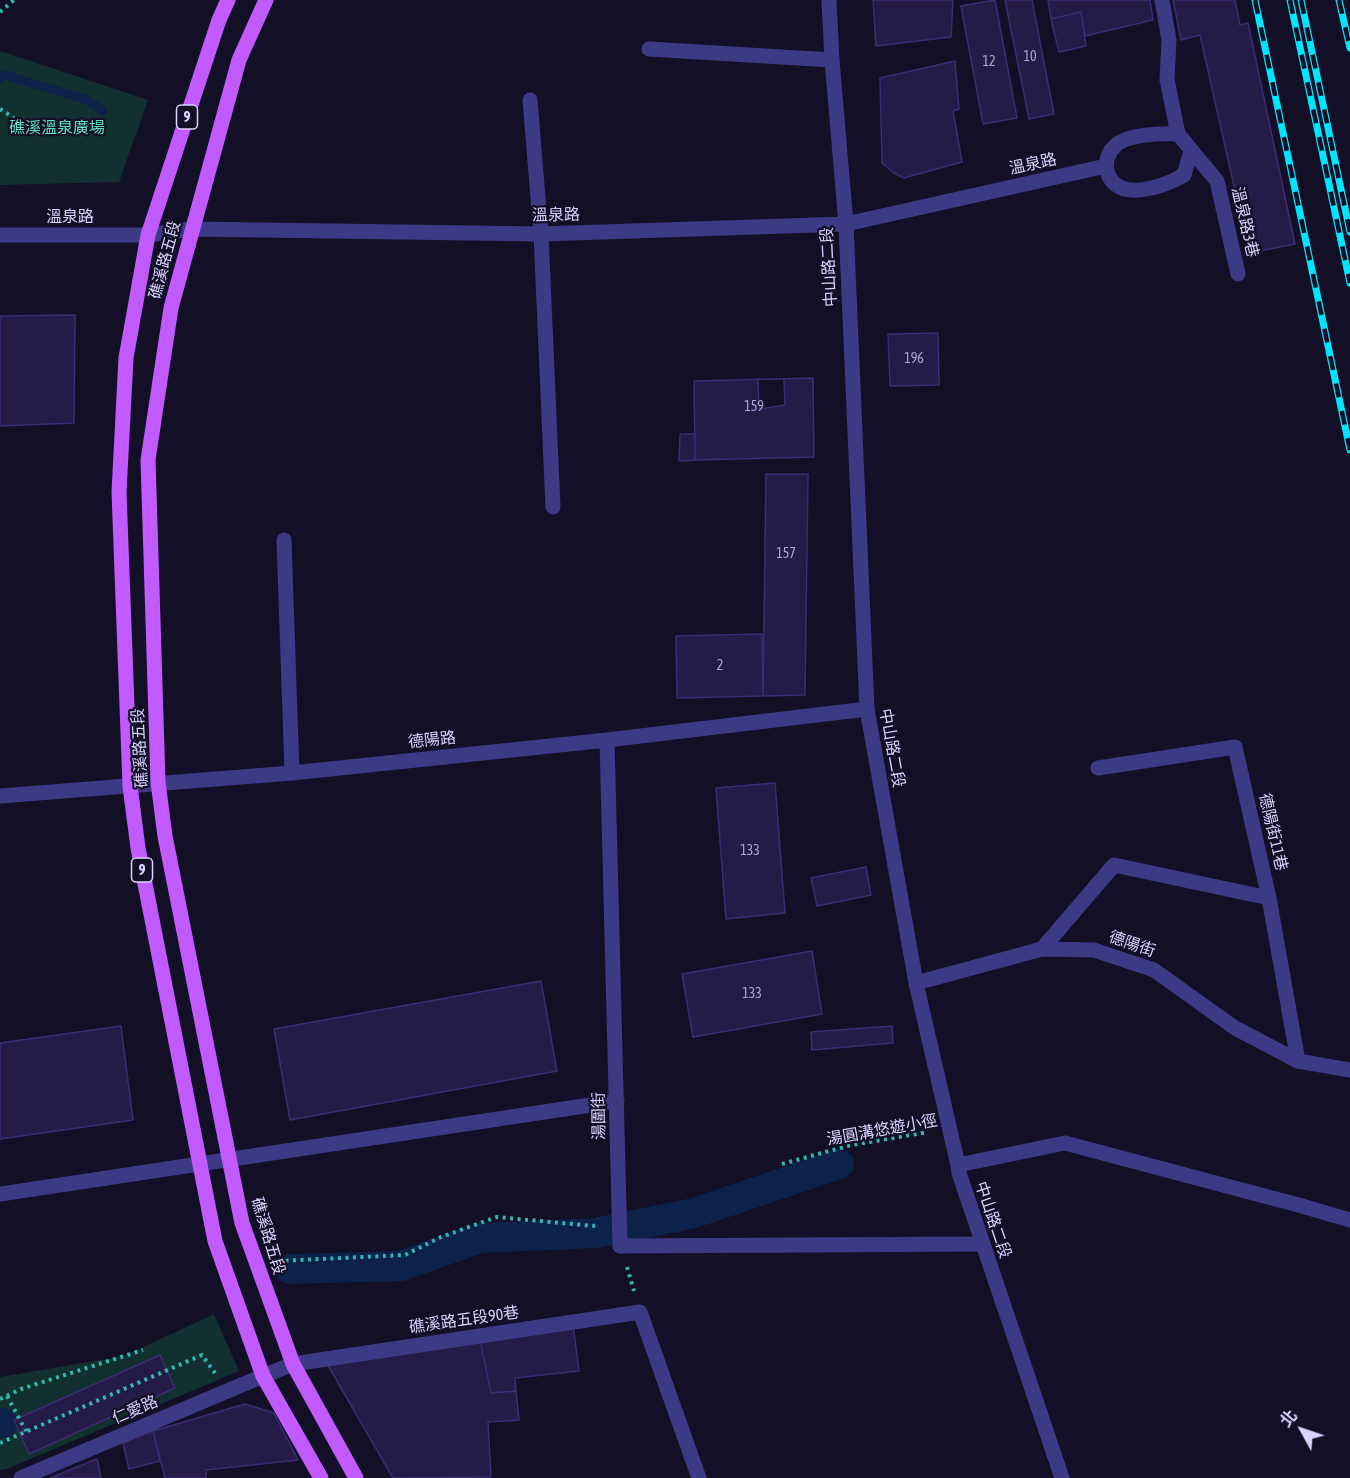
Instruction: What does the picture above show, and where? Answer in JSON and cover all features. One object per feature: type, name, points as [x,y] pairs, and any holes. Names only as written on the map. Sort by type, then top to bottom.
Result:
[{"type":"main road","name":"礁溪路五段","points":[[228,0],[219,20],[148,235],[126,358],[119,492],[130,786],[138,848],[215,1241],[264,1376],[321,1478]]},
{"type":"main road","name":"礁溪路五段","points":[[266,0],[239,60],[191,229],[171,308],[148,460],[158,782],[165,836],[242,1223],[293,1364],[356,1478]]},
{"type":"street","name":"中山路二段","points":[[829,0],[846,224],[867,709],[916,982],[951,1131],[958,1173],[1062,1478]]},
{"type":"street","points":[[1162,0],[1169,40],[1167,80],[1178,135]]},
{"type":"street","points":[[649,50],[832,60]]},
{"type":"street","points":[[530,100],[542,234],[553,507]]},
{"type":"street","points":[[1164,133],[1178,135],[1186,142],[1191,152],[1184,175],[1171,182],[1136,191],[1124,190],[1116,186],[1109,178],[1106,166],[1109,153],[1116,144],[1125,139],[1164,133]]},
{"type":"street","name":"溫泉路3巷","points":[[1191,152],[1217,181],[1238,274]]},
{"type":"street","name":"溫泉路","points":[[0,235],[148,235],[191,229],[542,234],[846,224],[1106,166]]},
{"type":"street","points":[[284,540],[292,773]]},
{"type":"street","name":"德陽路","points":[[0,796],[292,773],[607,740],[867,709]]},
{"type":"street","name":"湯圍街","points":[[607,740],[620,1246]]},
{"type":"street","name":"德陽街11巷","points":[[1098,768],[1234,747],[1269,898],[1298,1061]]},
{"type":"street","points":[[1042,949],[1114,865],[1269,898]]},
{"type":"street","name":"德陽街","points":[[916,982],[1042,949],[1094,950],[1154,970],[1235,1028],[1298,1061],[1350,1070]]},
{"type":"street","points":[[0,1194],[617,1101]]},
{"type":"street","points":[[958,1165],[1065,1143],[1350,1220]]},
{"type":"street","points":[[620,1246],[982,1244]]},
{"type":"street","points":[[640,1312],[699,1478]]},
{"type":"street","name":"礁溪路五段90巷","points":[[264,1376],[293,1364],[640,1312]]},
{"type":"street","name":"仁愛路","points":[[21,1478],[264,1376]]},
{"type":"path","points":[[0,12],[14,0]]},
{"type":"path","points":[[0,109],[14,118]]},
{"type":"path","name":"湯圓溝悠遊小徑","points":[[782,1164],[851,1144],[918,1133],[951,1131]]},
{"type":"path","points":[[256,1262],[405,1255],[441,1237],[497,1217],[593,1226],[620,1218]]},
{"type":"path","points":[[620,1246],[640,1312]]},
{"type":"path","points":[[0,1399],[21,1389],[143,1350]]},
{"type":"path","points":[[0,1443],[202,1355],[228,1391]]},
{"type":"path","points":[[8,1396],[26,1431]]},
{"type":"green space","name":"礁溪溫泉廣場","points":[[0,51],[148,100],[119,182],[0,185]]},
{"type":"green space","points":[[214,1314],[239,1371],[0,1470],[0,1377],[124,1356]]},
{"type":"building","points":[[873,0],[953,0],[951,37],[876,46]]},
{"type":"building","points":[[995,0],[1017,118],[983,124],[961,6]]},
{"type":"building","points":[[1005,0],[1032,0],[1054,114],[1029,119]]},
{"type":"building","points":[[1048,0],[1150,0],[1153,20],[1085,36],[1081,12],[1051,19]]},
{"type":"building","points":[[1173,0],[1235,0],[1240,25],[1248,23],[1295,244],[1249,253],[1200,35],[1181,40]]},
{"type":"building","points":[[1081,12],[1086,46],[1059,52],[1051,19]]},
{"type":"building","points":[[955,61],[959,109],[953,111],[962,162],[904,178],[882,163],[880,78]]},
{"type":"building","points":[[75,315],[74,423],[0,426],[0,316]]},
{"type":"building","points":[[938,333],[939,385],[890,386],[888,334]]},
{"type":"building","points":[[813,378],[814,457],[695,460],[694,381]]},
{"type":"building","points":[[758,379],[784,379],[785,405],[759,409]]},
{"type":"building","points":[[680,434],[695,434],[695,460],[679,461]]},
{"type":"building","points":[[766,474],[808,474],[805,695],[763,696]]},
{"type":"building","points":[[762,634],[763,696],[677,698],[676,636]]},
{"type":"building","points":[[775,783],[785,913],[726,919],[716,788]]},
{"type":"building","points":[[866,867],[871,895],[817,906],[811,878]]},
{"type":"building","points":[[812,951],[822,1014],[693,1037],[682,974]]},
{"type":"building","points":[[541,981],[557,1071],[290,1120],[274,1029]]},
{"type":"building","points":[[121,1026],[133,1120],[0,1139],[0,1043]]},
{"type":"building","points":[[892,1026],[893,1043],[812,1050],[811,1032]]},
{"type":"building","points":[[573,1324],[579,1371],[515,1378],[516,1391],[491,1393],[480,1340]]},
{"type":"building","points":[[480,1340],[491,1393],[516,1391],[519,1420],[488,1422],[491,1477],[393,1478],[326,1362]]},
{"type":"building","points":[[160,1355],[175,1388],[29,1454],[14,1420]]},
{"type":"building","points":[[245,1404],[274,1413],[298,1460],[206,1470],[206,1478],[165,1478],[153,1431]]},
{"type":"building","points":[[153,1431],[160,1461],[129,1469],[123,1443]]},
{"type":"building","points":[[97,1459],[101,1478],[50,1478]]},
{"type":"waterway","points":[[0,78],[5,75],[87,100],[103,111]]},
{"type":"waterway","points":[[290,1269],[401,1266],[480,1238],[596,1233],[694,1213],[839,1164]]},
{"type":"railway","points":[[1255,0],[1350,450]]},
{"type":"railway","points":[[1290,0],[1350,283]]},
{"type":"railway","points":[[1301,0],[1350,232]]},
{"type":"railway","points":[[1339,0],[1350,48]]}]
